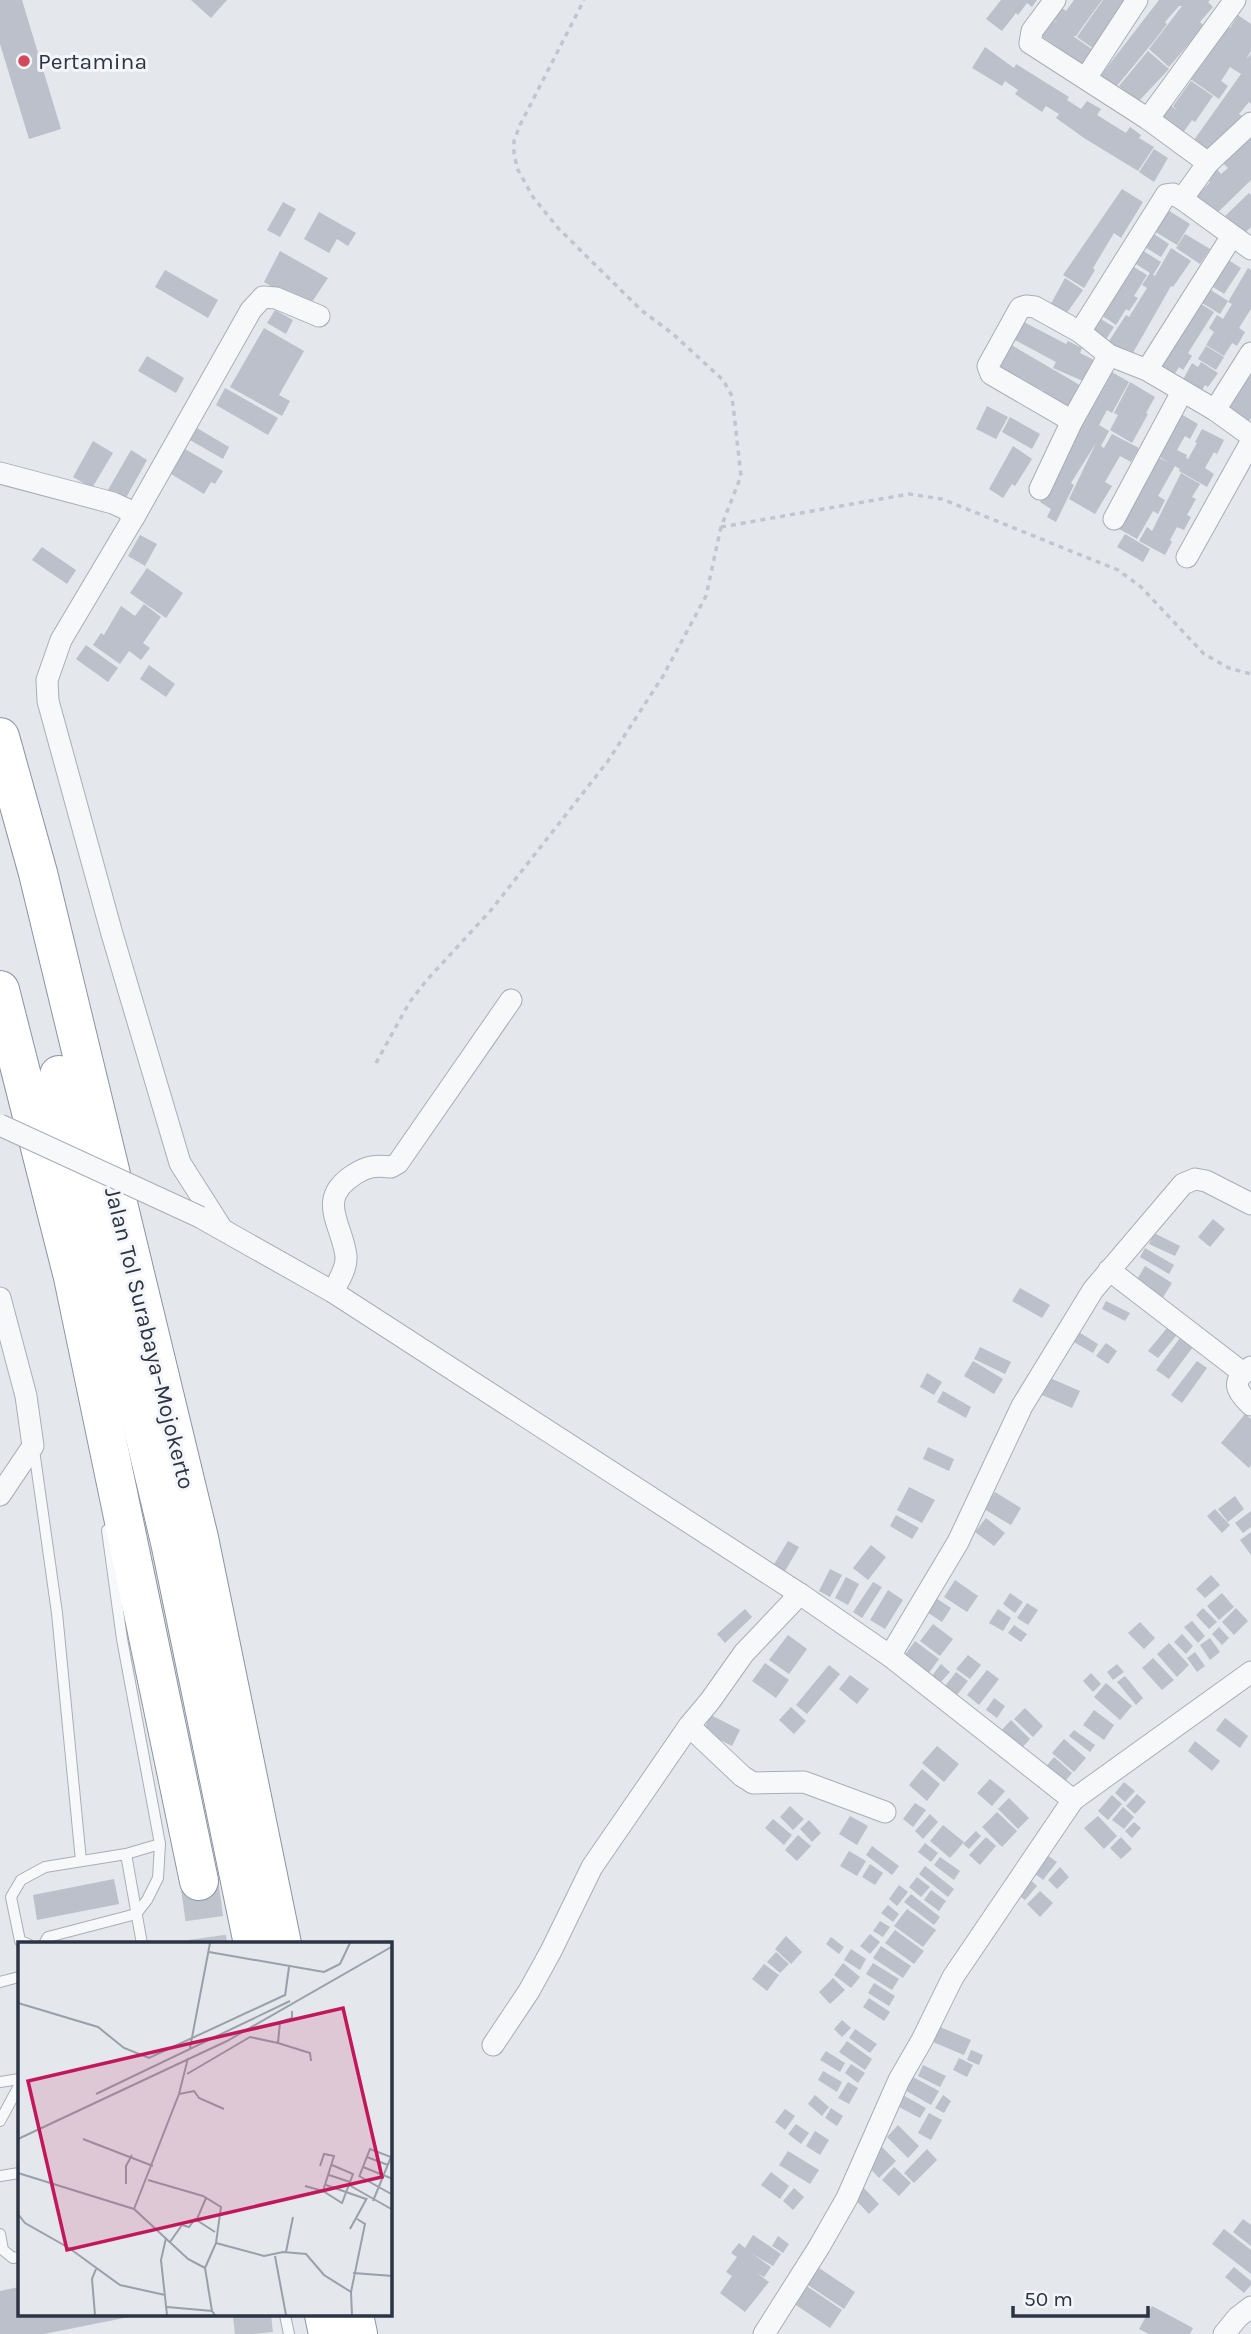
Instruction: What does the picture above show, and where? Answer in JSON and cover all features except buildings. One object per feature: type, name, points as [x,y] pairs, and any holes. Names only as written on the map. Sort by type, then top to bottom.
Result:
[{"type":"highway","name":"Jalan Tol Surabaya–Mojokerto","points":[[0,737],[38,873],[199,1538],[282,1942]]},
{"type":"highway","name":"Jalan Tol Surabaya–Mojokerto","points":[[0,834],[170,1542],[254,1942]]},
{"type":"highway","points":[[0,990],[73,1277],[199,1881]]},
{"type":"highway","points":[[324,2316],[327,2334]]},
{"type":"highway","points":[[354,2316],[358,2334]]},
{"type":"street","points":[[1055,0],[1032,31],[1030,43],[1148,119],[1208,163]]},
{"type":"street","points":[[1086,78],[1137,0]]},
{"type":"street","points":[[1148,119],[1235,0]]},
{"type":"street","points":[[1182,199],[1208,163],[1251,123]]},
{"type":"street","points":[[1080,332],[1166,195],[1173,194],[1182,199],[1245,244],[1147,370]]},
{"type":"street","points":[[221,1228],[180,1163],[112,934],[48,701],[47,681],[61,640],[251,310],[263,298],[276,298],[319,316]]},
{"type":"street","points":[[1072,422],[991,374],[988,366],[1020,308],[1035,307],[1080,332],[1109,355],[1147,370],[1215,410],[1251,436]]},
{"type":"street","points":[[1215,410],[1251,353]]},
{"type":"street","points":[[1040,489],[1072,422],[1109,355]]},
{"type":"street","points":[[1114,519],[1182,392]]},
{"type":"street","points":[[1187,557],[1251,442]]},
{"type":"street","points":[[0,474],[113,503],[126,509],[134,517]]},
{"type":"street","points":[[333,1292],[345,1266],[346,1255],[334,1218],[333,1202],[340,1187],[366,1167],[391,1167],[398,1163],[511,1000]]},
{"type":"street","points":[[0,1125],[200,1217],[333,1292],[800,1594],[890,1656],[1073,1800]]},
{"type":"street","points":[[890,1656],[958,1542],[1022,1406],[1093,1290],[1109,1269],[1183,1184],[1195,1179],[1206,1181],[1251,1203]]},
{"type":"street","points":[[1109,1269],[1247,1370],[1239,1378],[1238,1391],[1251,1405]]},
{"type":"street","points":[[0,1298],[26,1396],[33,1446],[0,1495]]},
{"type":"street","points":[[493,2045],[529,1991],[592,1867],[689,1726],[744,1653],[800,1594]]},
{"type":"street","points":[[764,2334],[819,2247],[846,2198],[899,2080],[953,1977],[1073,1800],[1251,1672]]},
{"type":"street","points":[[689,1726],[753,1783],[804,1782],[885,1812]]},
{"type":"street","points":[[1224,2334],[1238,2317],[1251,2307]]},
{"type":"lane","points":[[73,1277],[95,1438]]},
{"type":"lane","points":[[33,1446],[57,1613],[81,1861]]},
{"type":"lane","points":[[45,1942],[48,1937],[136,1914],[158,1878],[160,1844],[122,1639],[106,1519]]},
{"type":"lane","points":[[23,1942],[20,1941],[11,1897],[21,1880],[46,1867],[125,1854],[160,1844]]},
{"type":"lane","points":[[125,1854],[142,1942]]},
{"type":"lane","points":[[0,1982],[18,1977]]},
{"type":"lane","points":[[0,2082],[18,2079]]},
{"type":"lane","points":[[0,2121],[18,2087]]},
{"type":"lane","points":[[0,2176],[18,2173]]},
{"type":"lane","points":[[0,2234],[3,2250],[13,2258],[18,2257]]},
{"type":"lane","points":[[285,2316],[289,2334]]},
{"type":"path","points":[[376,1063],[409,1003],[492,909],[600,771],[663,676],[706,596],[721,527],[741,476],[732,396],[723,380],[674,334],[641,310],[558,228],[533,197],[518,170],[514,141],[520,125],[584,0]]},
{"type":"path","points":[[721,527],[909,494],[943,499],[1118,570],[1141,587],[1204,654],[1228,668],[1251,674]]},
{"type":"tunnel","points":[[199,1881],[208,1942]]},
{"type":"tunnel","points":[[252,2316],[254,2334]]},
{"type":"place","name":"Pertamina","points":[[24,61]]}]
